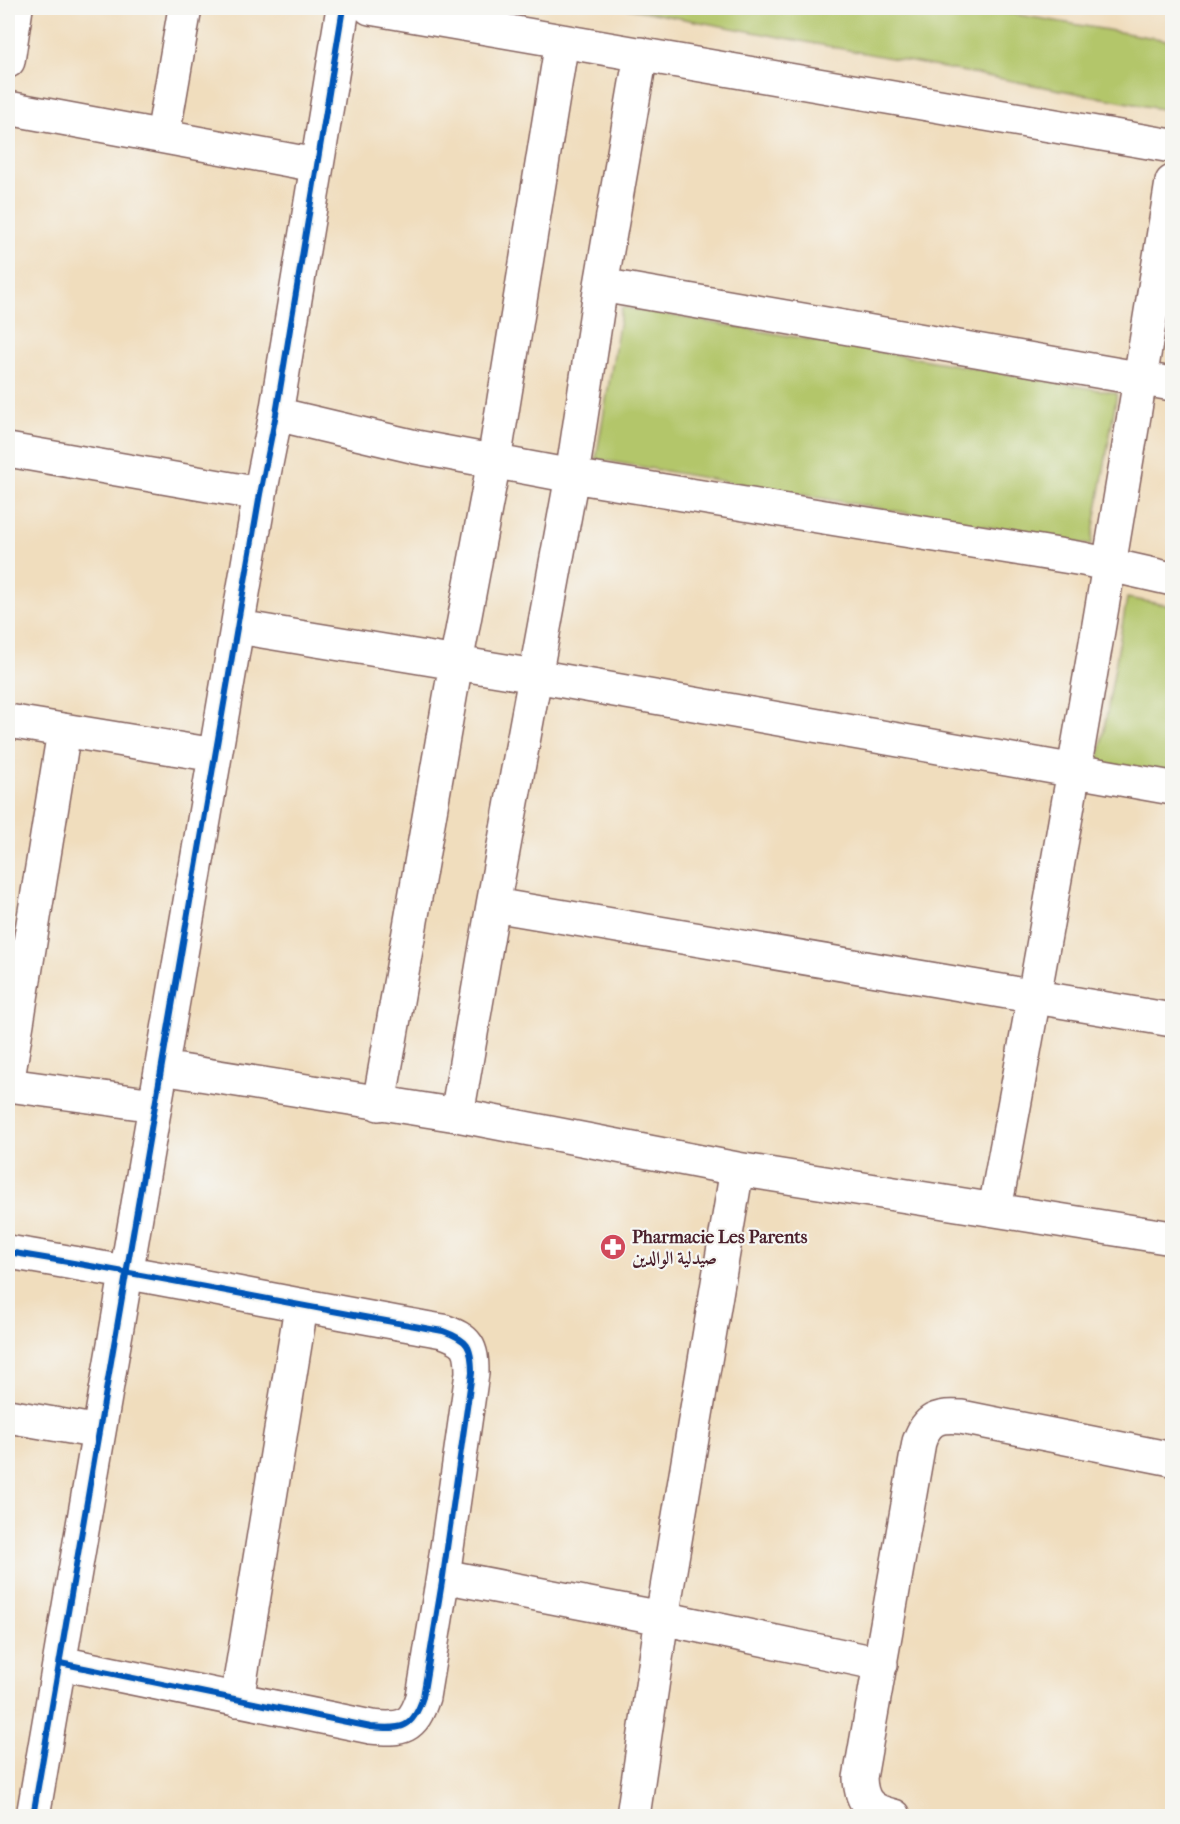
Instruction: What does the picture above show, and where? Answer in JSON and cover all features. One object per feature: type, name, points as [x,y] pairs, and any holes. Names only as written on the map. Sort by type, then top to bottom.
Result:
[{"type":"street","points":[[8,61],[16,8]]},
{"type":"street","points":[[163,136],[185,8]]},
{"type":"street","points":[[33,1816],[260,494],[276,414],[343,8]]},
{"type":"street","points":[[370,8],[1173,146]]},
{"type":"street","points":[[379,1104],[456,663],[494,461],[562,40]]},
{"type":"street","points":[[457,1115],[572,476],[601,285],[641,54]]},
{"type":"street","points":[[8,108],[316,165]]},
{"type":"street","points":[[995,1209],[1035,997],[1111,564],[1173,182]]},
{"type":"street","points":[[601,285],[1173,384]]},
{"type":"street","points":[[276,414],[416,447],[572,476],[1111,564],[1173,579]]},
{"type":"street","points":[[8,450],[260,494]]},
{"type":"street","points":[[238,627],[535,676],[1173,788]]},
{"type":"street","points":[[8,721],[215,755]]},
{"type":"street","points":[[8,1079],[64,730]]},
{"type":"street","points":[[493,905],[1173,1020]]},
{"type":"street","points":[[162,1068],[457,1115],[737,1169],[1173,1238]]},
{"type":"street","points":[[8,1085],[155,1105]]},
{"type":"street","points":[[633,1816],[662,1618],[737,1169]]},
{"type":"street","points":[[8,1252],[127,1271],[302,1307],[443,1331],[458,1337],[469,1346],[472,1359],[472,1373],[443,1576],[423,1696],[417,1715],[405,1725],[390,1729],[371,1727],[60,1663]]},
{"type":"street","points":[[237,1700],[302,1307]]},
{"type":"street","points":[[894,1816],[878,1812],[866,1802],[861,1790],[860,1778],[923,1430],[932,1420],[944,1415],[1173,1459]]},
{"type":"street","points":[[8,1416],[99,1432]]},
{"type":"street","points":[[443,1576],[662,1618],[881,1664]]},
{"type":"green space","points":[[626,8],[978,8],[1172,41],[1172,111]]},
{"type":"green space","points":[[622,307],[1117,393],[1091,545],[596,459]]},
{"type":"green space","points":[[1127,598],[1172,606],[1172,777],[1098,764]]},
{"type":"cycle path","points":[[33,1816],[260,494],[276,414],[343,8]]},
{"type":"cycle path","points":[[8,1252],[443,1331],[463,1341],[471,1356],[472,1373],[443,1576],[423,1697],[411,1721],[399,1727],[371,1727],[60,1663]]},
{"type":"place","name":"Pharmacie Les Parents صيدلية الوالدين","points":[[613,1247]]}]
